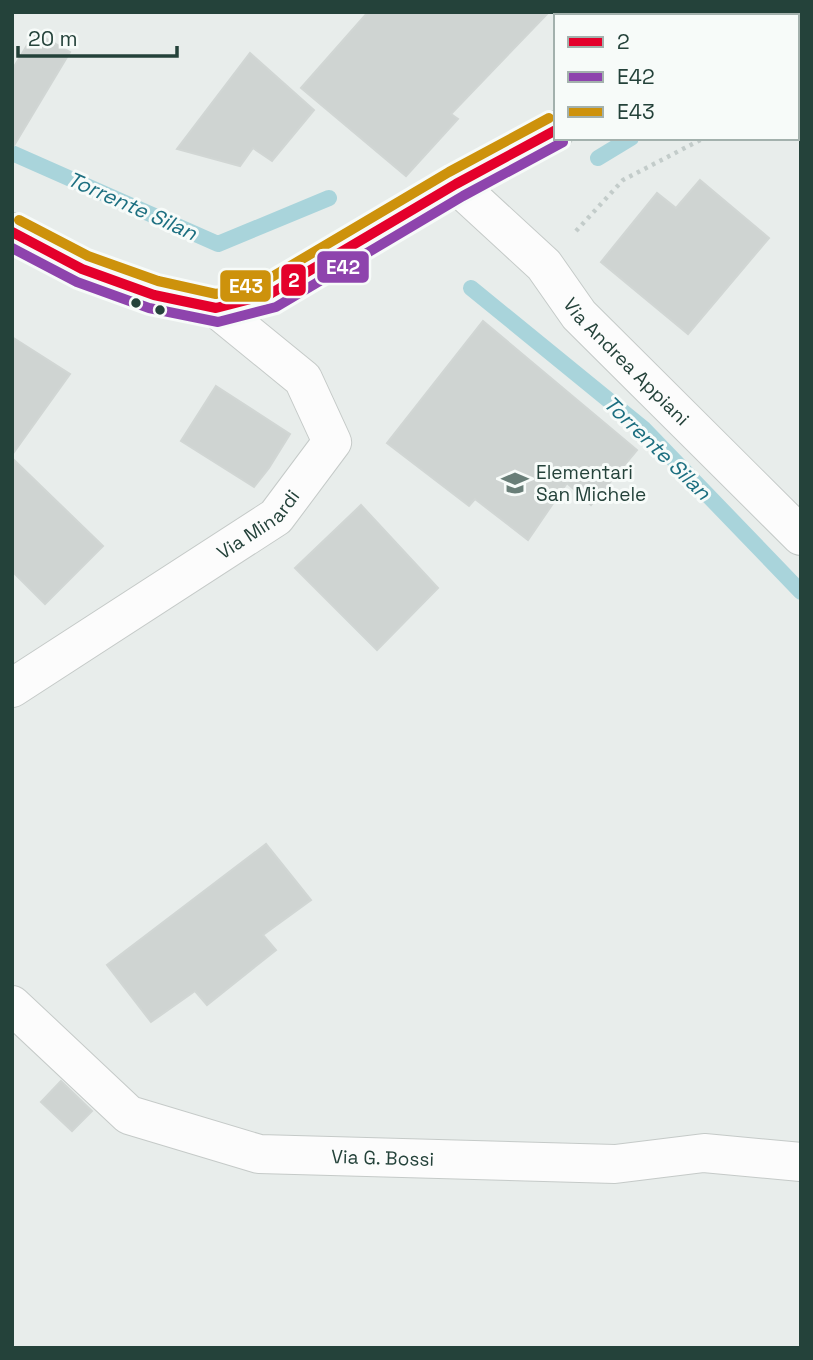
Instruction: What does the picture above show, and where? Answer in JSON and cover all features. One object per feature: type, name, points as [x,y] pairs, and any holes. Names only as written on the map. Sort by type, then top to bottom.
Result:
[{"type":"street","points":[[12,232],[82,269],[154,295],[216,308],[270,294],[456,184],[554,132]]},
{"type":"street","name":"Via Andrea Appiani","points":[[456,184],[544,265],[579,315],[801,536]]},
{"type":"street","name":"Via Minardi","points":[[12,688],[276,517],[332,442],[303,379],[216,308]]},
{"type":"street","name":"Via G. Bossi","points":[[12,1005],[129,1115],[259,1154],[615,1164],[704,1153],[801,1162]]},
{"type":"path","points":[[576,232],[623,180],[700,140]]},
{"type":"building","points":[[368,12],[549,12],[451,114],[458,119],[406,176],[301,88]]},
{"type":"building","points":[[35,32],[70,52],[12,149],[12,70]]},
{"type":"building","points":[[250,53],[314,110],[272,161],[253,148],[240,166],[177,149]]},
{"type":"building","points":[[700,180],[769,238],[688,334],[601,262],[657,193],[676,208]]},
{"type":"building","points":[[483,321],[637,450],[591,505],[567,483],[528,540],[475,499],[469,506],[387,443]]},
{"type":"building","points":[[12,337],[70,374],[12,455]]},
{"type":"building","points":[[216,386],[290,434],[254,487],[181,441]]},
{"type":"building","points":[[12,458],[103,546],[45,604],[12,571]]},
{"type":"building","points":[[361,505],[438,588],[377,650],[295,568]]},
{"type":"building","points":[[266,844],[311,900],[263,935],[276,950],[207,1005],[195,991],[151,1022],[107,965]]},
{"type":"building","points":[[61,1081],[92,1111],[72,1131],[41,1102]]},
{"type":"waterway","points":[[598,158],[628,140]]},
{"type":"waterway","name":"Torrente Silan","points":[[12,153],[218,244],[329,198]]},
{"type":"waterway","name":"Torrente Silan","points":[[471,288],[644,429],[801,592]]},
{"type":"transit line","name":"E43","points":[[19,220],[88,256],[158,281],[216,294],[265,281],[449,172],[549,118]]},
{"type":"transit line","name":"2","points":[[12,232],[82,269],[154,295],[216,308],[270,294],[456,184],[554,131]]},
{"type":"transit line","name":"E42","points":[[12,248],[77,282],[149,308],[218,322],[276,307],[463,196],[563,142]]},
{"type":"place","name":"Elementari San Michele","points":[[515,483]]}]
